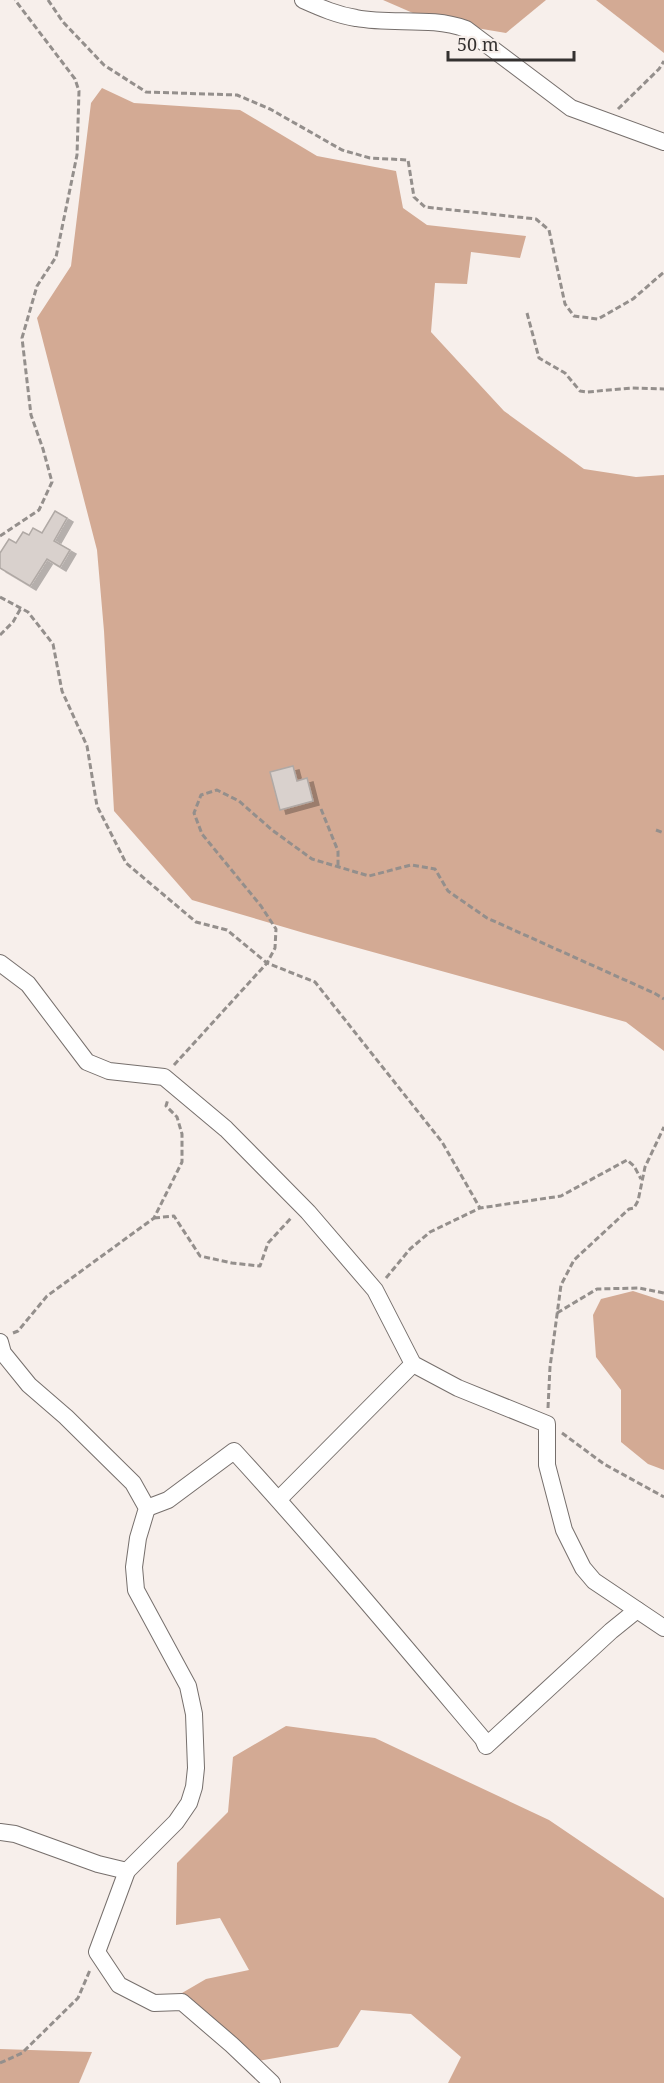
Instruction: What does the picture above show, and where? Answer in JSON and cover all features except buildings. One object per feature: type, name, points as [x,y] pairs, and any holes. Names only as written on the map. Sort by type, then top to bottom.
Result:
[{"type":"street","points":[[303,0],[330,13],[358,19],[441,22],[466,29],[571,108],[664,142]]},
{"type":"street","points":[[0,963],[28,984],[87,1062],[109,1071],[168,1080],[226,1129],[302,1205],[375,1290],[413,1364],[458,1388],[547,1424],[547,1465],[564,1530],[583,1568],[594,1581],[664,1628]]},
{"type":"street","points":[[5,1338],[3,1353],[29,1385],[66,1417],[133,1483],[147,1508],[138,1538],[134,1567],[136,1590],[188,1686],[194,1714],[196,1768],[189,1803],[176,1822],[127,1871],[97,1952],[119,1985],[154,2003],[182,2002],[272,2083]]},
{"type":"street","points":[[279,1499],[413,1364]]},
{"type":"street","points":[[147,1508],[168,1500],[234,1450],[279,1499],[483,1739],[486,1746],[611,1630],[637,1610]]},
{"type":"street","points":[[0,1832],[15,1834],[98,1864],[127,1871]]},
{"type":"path","points":[[0,536],[39,510],[52,482],[31,415],[22,338],[37,286],[56,257],[76,155],[79,91],[75,79],[15,0]]},
{"type":"path","points":[[48,0],[63,22],[104,65],[146,92],[237,95],[270,109],[342,150],[370,158],[408,160],[414,197],[425,207],[536,219],[549,230],[565,304],[574,316],[598,319],[633,299],[664,272]]},
{"type":"path","points":[[601,118],[622,106],[656,73],[664,61]]},
{"type":"path","points":[[656,73],[664,72]]},
{"type":"path","points":[[527,313],[539,358],[565,373],[580,391],[664,389]]},
{"type":"path","points":[[0,597],[28,612],[52,644],[62,691],[87,746],[97,806],[126,863],[196,922],[227,930],[267,963],[315,982],[442,1142],[480,1208]]},
{"type":"path","points":[[0,635],[13,622],[21,608]]},
{"type":"path","points":[[5,1338],[18,1331],[47,1296],[154,1218],[182,1162],[182,1134],[177,1117],[166,1106],[168,1080],[267,963],[275,948],[276,929],[261,906],[202,834],[194,813],[201,795],[217,790],[239,801],[272,830],[312,859],[369,876],[411,865],[435,869],[448,891],[487,918],[664,999]]},
{"type":"path","points":[[321,809],[338,851],[338,867]]},
{"type":"path","points":[[656,830],[664,833]]},
{"type":"path","points":[[664,1127],[645,1167],[638,1201],[634,1208],[629,1209],[574,1260],[561,1285],[550,1367],[547,1424],[569,1437],[604,1464],[664,1497]]},
{"type":"path","points":[[375,1290],[410,1250],[430,1232],[480,1208],[561,1196],[627,1160],[634,1166],[642,1181]]},
{"type":"path","points":[[154,1218],[174,1216],[200,1256],[260,1266],[268,1243],[302,1205]]},
{"type":"path","points":[[557,1313],[597,1289],[639,1288],[664,1293]]},
{"type":"path","points":[[0,2063],[22,2053],[78,1998],[97,1952]]},
{"type":"shaded area","points":[[383,0],[546,0],[506,33],[429,20]]},
{"type":"shaded area","points":[[596,0],[664,0],[664,53]]},
{"type":"shaded area","points":[[102,88],[134,103],[240,110],[317,156],[396,171],[403,208],[427,225],[526,236],[520,258],[471,252],[467,284],[435,283],[431,332],[504,411],[584,469],[636,477],[664,475],[664,1051],[626,1022],[192,900],[114,811],[97,550],[37,318],[71,266],[91,103]]},
{"type":"shaded area","points":[[633,1291],[664,1301],[664,1470],[648,1464],[621,1442],[621,1390],[596,1357],[593,1315],[601,1299]]},
{"type":"shaded area","points":[[286,1726],[375,1738],[549,1820],[664,1898],[664,2083],[448,2083],[461,2057],[411,2014],[361,2010],[338,2047],[258,2061],[182,1993],[206,1979],[249,1970],[220,1918],[176,1925],[177,1863],[228,1812],[233,1757]]},
{"type":"shaded area","points":[[0,2049],[92,2052],[79,2083],[0,2083]]}]
